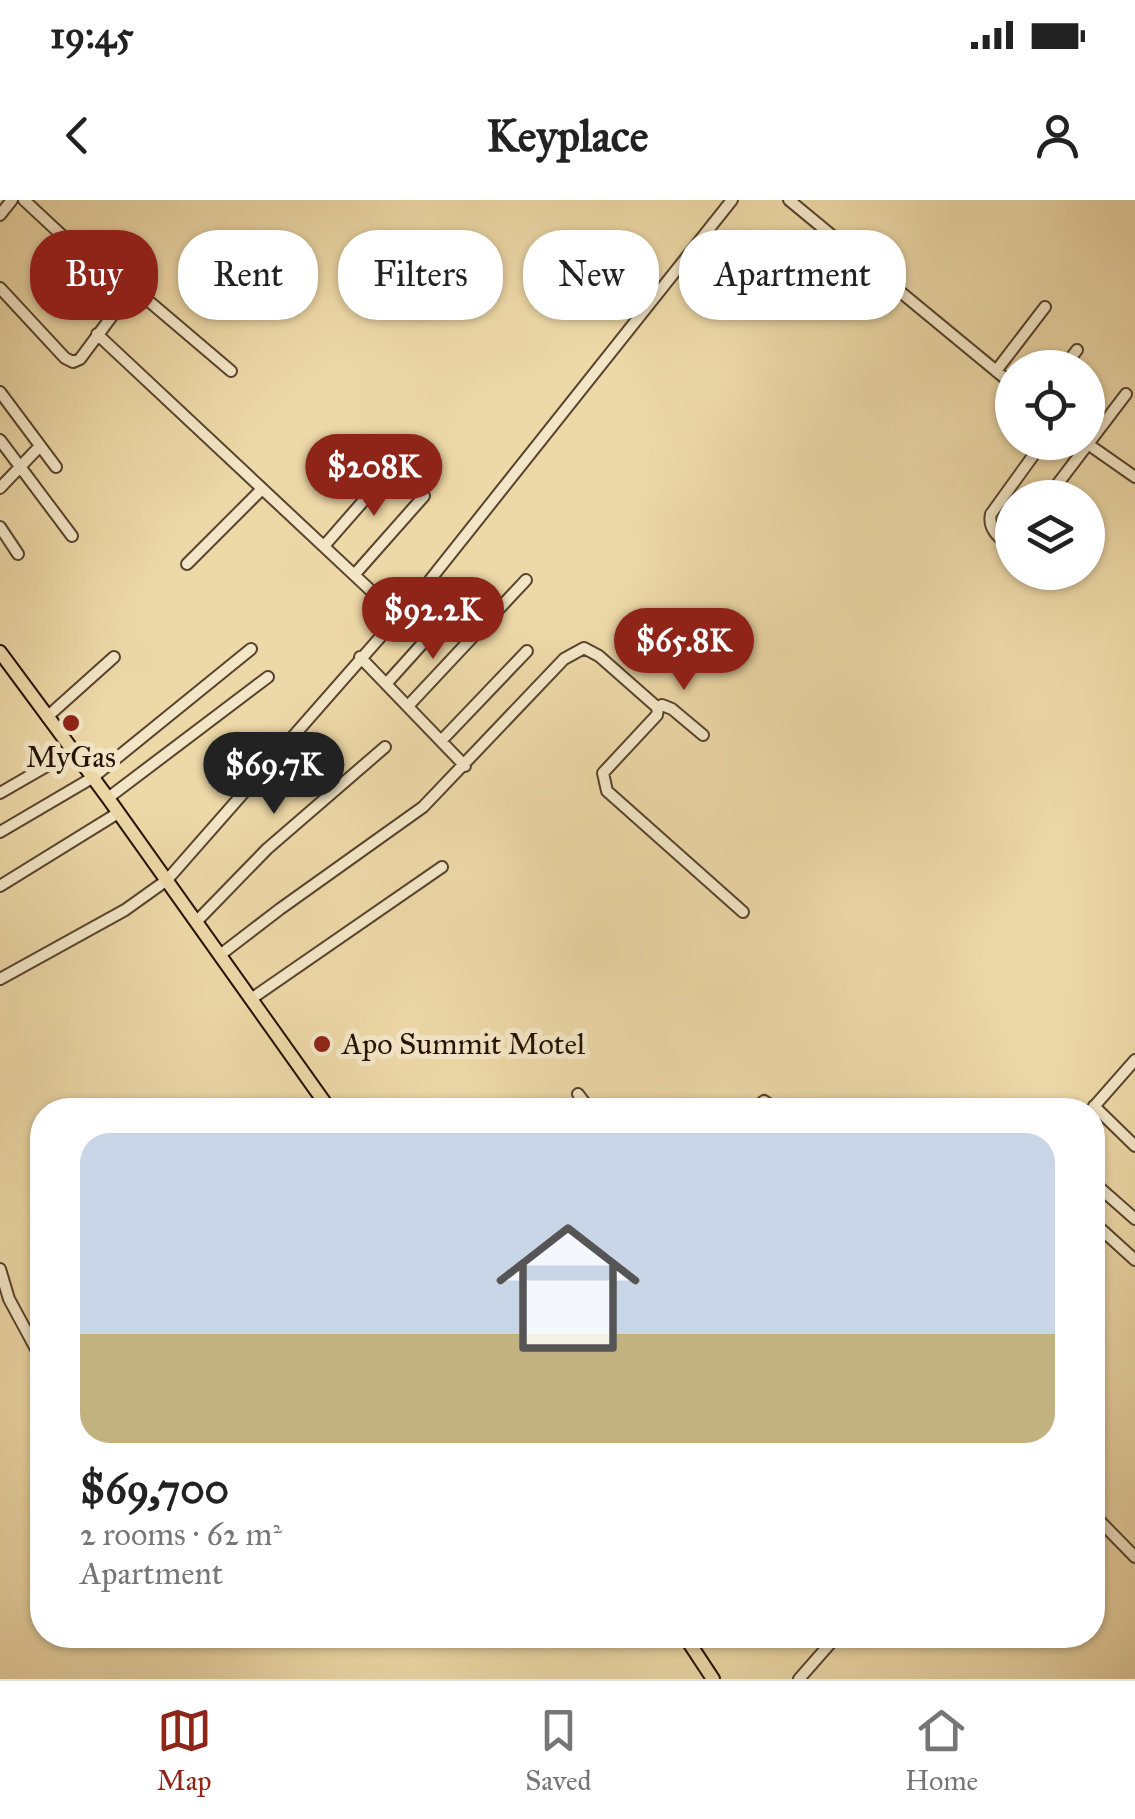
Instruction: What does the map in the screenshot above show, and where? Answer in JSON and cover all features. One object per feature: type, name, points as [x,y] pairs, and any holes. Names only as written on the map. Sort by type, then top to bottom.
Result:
[{"type":"main road","points":[[0,652],[322,1098]]},
{"type":"main road","points":[[693,1648],[714,1679]]},
{"type":"street","points":[[0,215],[12,200]]},
{"type":"street","points":[[24,200],[56,230]]},
{"type":"street","points":[[0,979],[124,910],[167,880],[398,616],[732,200]]},
{"type":"street","points":[[790,200],[995,370]]},
{"type":"street","points":[[0,288],[69,360],[80,359],[109,320]]},
{"type":"street","points":[[1012,350],[1045,306]]},
{"type":"street","points":[[158,310],[231,371]]},
{"type":"street","points":[[98,334],[398,616]]},
{"type":"street","points":[[0,392],[56,467]]},
{"type":"street","points":[[1105,420],[1126,394]]},
{"type":"street","points":[[0,440],[72,536]]},
{"type":"street","points":[[0,488],[40,446]]},
{"type":"street","points":[[1105,456],[1135,477]]},
{"type":"street","points":[[324,546],[394,466]]},
{"type":"street","points":[[187,564],[261,490]]},
{"type":"street","points":[[355,574],[424,496]]},
{"type":"street","points":[[995,508],[990,523],[995,532]]},
{"type":"street","points":[[0,527],[18,554]]},
{"type":"street","points":[[408,706],[526,580]]},
{"type":"street","points":[[386,684],[450,613]]},
{"type":"street","points":[[0,832],[92,778],[251,649]]},
{"type":"street","points":[[220,956],[280,909],[398,828],[465,766],[578,649],[592,651],[658,708]]},
{"type":"street","points":[[442,741],[527,651]]},
{"type":"street","points":[[47,718],[114,657]]},
{"type":"street","points":[[360,657],[465,766]]},
{"type":"street","points":[[108,798],[268,677]]},
{"type":"street","points":[[658,708],[662,705],[672,709],[702,735]]},
{"type":"street","points":[[658,708],[657,716],[606,769],[606,792],[743,912]]},
{"type":"street","points":[[196,922],[267,849],[385,747]]},
{"type":"street","points":[[0,793],[71,752]]},
{"type":"street","points":[[0,886],[118,813]]},
{"type":"street","points":[[251,998],[442,866]]},
{"type":"street","points":[[1101,1098],[1135,1060]]},
{"type":"street","points":[[578,1094],[581,1098]]},
{"type":"street","points":[[1105,1119],[1135,1146]]},
{"type":"street","points":[[1105,1192],[1135,1219]]},
{"type":"street","points":[[1105,1233],[1135,1260]]},
{"type":"street","points":[[0,1270],[9,1299],[30,1338]]},
{"type":"street","points":[[1105,1526],[1135,1557]]},
{"type":"street","points":[[799,1679],[826,1648]]},
{"type":"place","name":"MyGas","points":[[71,723]]},
{"type":"place","name":"Apo Summit Motel","points":[[322,1044]]}]
